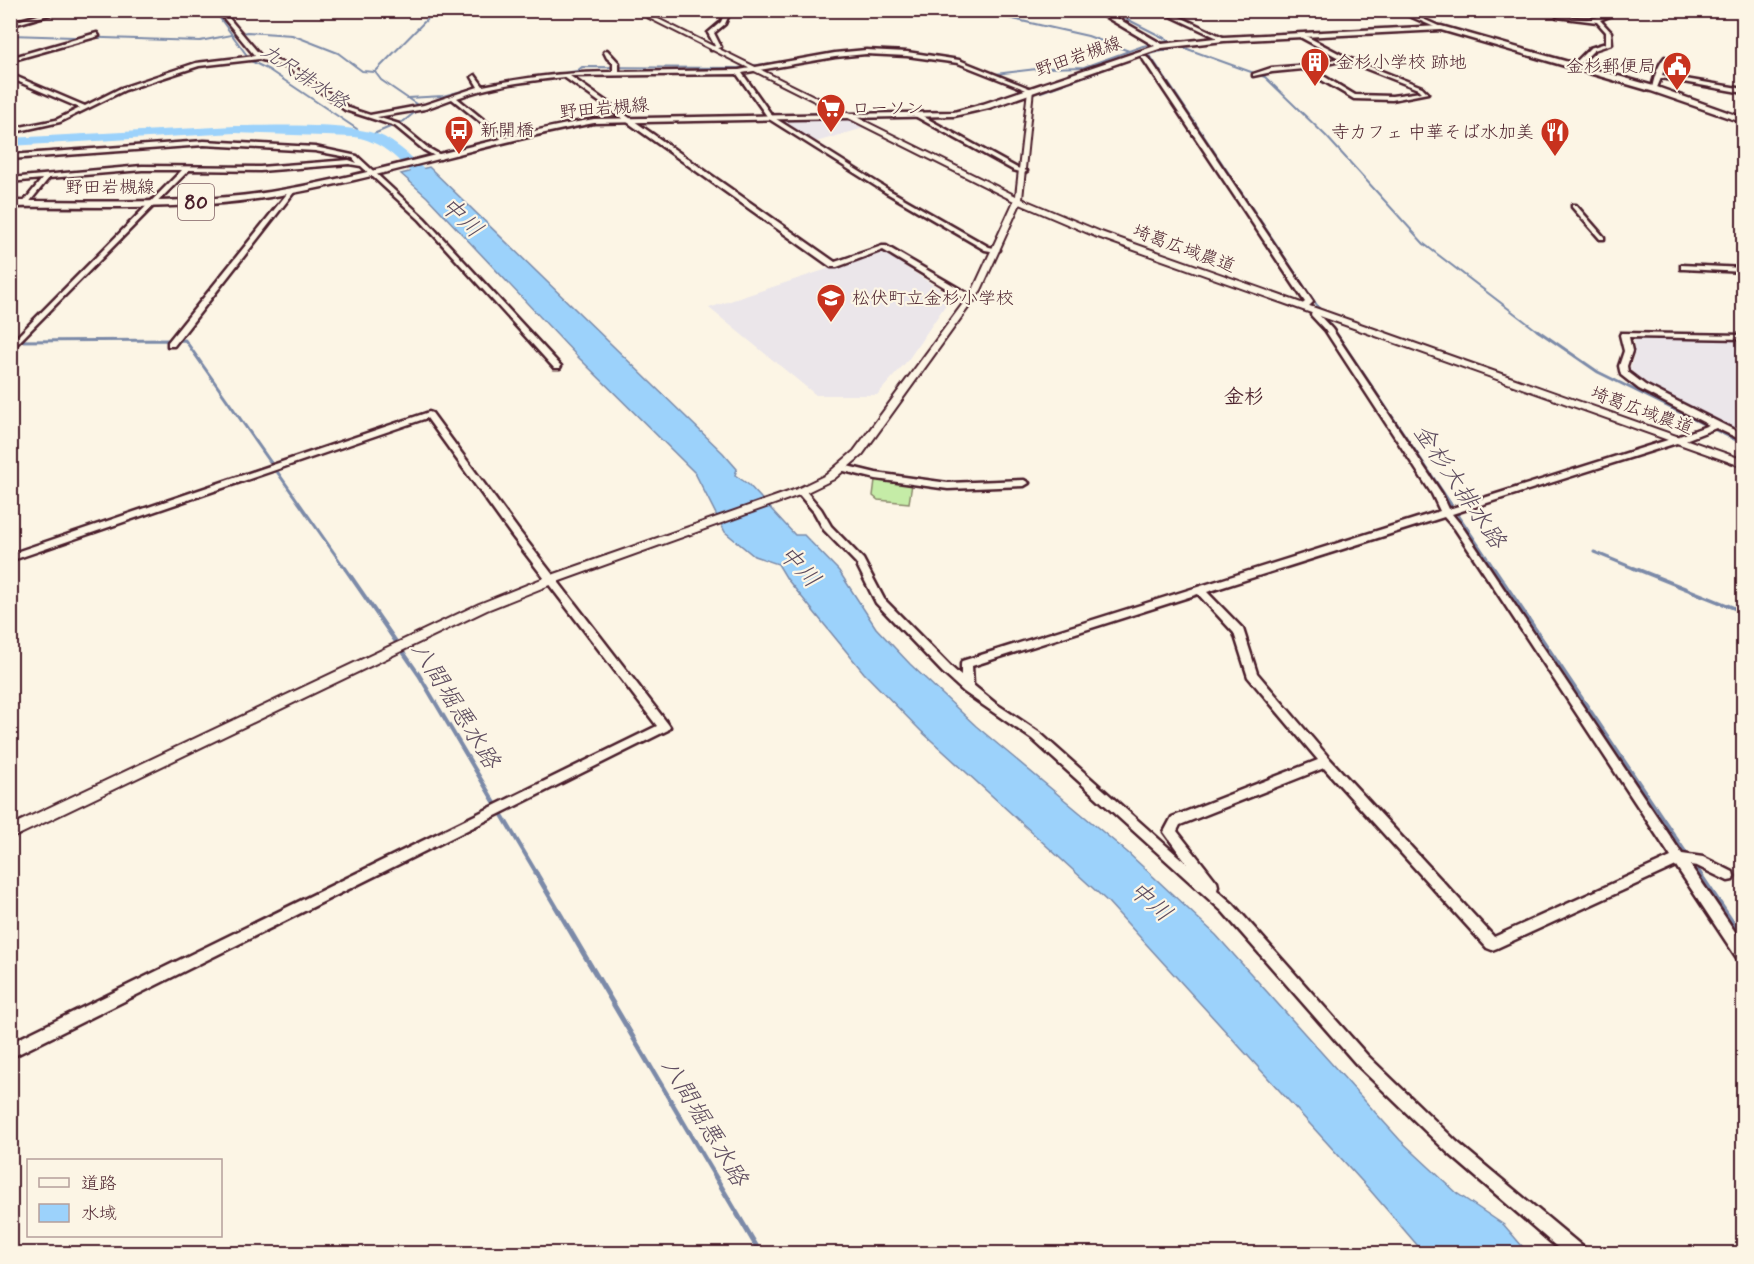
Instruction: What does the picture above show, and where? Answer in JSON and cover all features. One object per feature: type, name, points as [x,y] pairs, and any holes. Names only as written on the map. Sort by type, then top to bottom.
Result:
[{"type":"main road","points":[[1097,10],[1161,46]]},
{"type":"main road","name":"野田岩槻線","points":[[10,204],[153,204],[214,201],[292,191],[580,123],[629,120],[917,115],[972,111],[1161,46],[1224,39],[1441,28],[1653,89],[1743,120]]},
{"type":"street","points":[[10,25],[63,10]]},
{"type":"street","points":[[219,10],[259,57]]},
{"type":"street","name":"埼葛広域農道","points":[[635,10],[1018,200],[1098,234],[1743,464]]},
{"type":"street","points":[[713,49],[718,47],[711,33],[723,23],[729,10]]},
{"type":"street","points":[[1160,10],[1224,39]]},
{"type":"street","points":[[1398,10],[1441,28]]},
{"type":"street","points":[[1595,21],[1608,15],[1612,10]]},
{"type":"street","points":[[1559,17],[1598,21],[1608,32],[1609,44],[1592,50],[1575,66]]},
{"type":"street","points":[[10,60],[97,35]]},
{"type":"street","points":[[1302,36],[1344,58],[1412,85],[1425,93],[1392,98],[1354,97],[1305,68]]},
{"type":"street","points":[[607,52],[616,63],[615,74]]},
{"type":"street","points":[[10,833],[513,594],[799,492],[823,481],[843,468],[862,447],[972,298],[996,250],[1018,200],[1024,171],[1031,90],[959,62],[900,53],[835,55],[739,72],[566,75],[481,88],[425,106],[372,116]]},
{"type":"street","points":[[10,131],[58,121],[149,79],[198,64],[259,57],[291,67],[347,109],[396,125],[436,158]]},
{"type":"street","points":[[1143,57],[1149,62],[1309,302],[1303,307]]},
{"type":"street","points":[[1257,74],[1271,70],[1305,68],[1344,58]]},
{"type":"street","points":[[1653,89],[1665,59]]},
{"type":"street","points":[[739,72],[771,118],[987,249],[996,250]]},
{"type":"street","points":[[566,75],[834,265],[884,247],[972,298]]},
{"type":"street","points":[[10,76],[86,108]]},
{"type":"street","points":[[1659,76],[1743,91]]},
{"type":"street","points":[[475,77],[481,88]]},
{"type":"street","points":[[10,86],[23,82]]},
{"type":"street","points":[[453,97],[505,140]]},
{"type":"street","points":[[917,115],[1015,169],[1024,171]]},
{"type":"street","points":[[10,157],[204,143],[295,147],[335,151],[355,158],[374,172],[422,219],[557,366]]},
{"type":"street","points":[[10,180],[142,168],[260,169],[349,162],[374,172]]},
{"type":"street","points":[[10,349],[186,170]]},
{"type":"street","points":[[25,204],[47,177]]},
{"type":"street","points":[[171,344],[292,191]]},
{"type":"street","points":[[1574,206],[1602,238]]},
{"type":"street","points":[[1684,267],[1743,270]]},
{"type":"street","points":[[1316,312],[1315,315],[1328,328],[1437,494],[1446,513],[1458,527],[1743,957]]},
{"type":"street","points":[[1743,337],[1624,335],[1628,351],[1623,366],[1624,373],[1642,387],[1743,439]]},
{"type":"street","points":[[10,558],[429,415],[489,500],[553,579],[664,727],[10,1051]]},
{"type":"street","points":[[968,689],[966,664],[1677,440],[1716,425]]},
{"type":"street","points":[[843,468],[876,476],[948,486],[1024,483]]},
{"type":"street","points":[[799,492],[819,511],[827,528],[860,561],[880,601],[946,670],[968,689],[1036,736],[1228,908]]},
{"type":"street","points":[[1201,591],[1239,632],[1252,674],[1326,762],[1492,944],[1679,859],[1699,861],[1728,876]]},
{"type":"street","points":[[1326,762],[1176,821],[1170,832],[1228,908],[1362,1060],[1452,1147],[1578,1254]]},
{"type":"shaded area","points":[[846,119],[864,128],[816,142],[781,121]]},
{"type":"shaded area","name":"松伏町立金杉小学校","points":[[882,251],[951,297],[908,360],[877,395],[816,395],[709,308]]},
{"type":"shaded area","points":[[1634,338],[1743,340],[1743,435],[1638,379],[1630,369],[1634,354]]},
{"type":"green space","points":[[875,480],[912,484],[909,503],[878,500],[873,496]]},
{"type":"water","points":[[429,167],[723,453],[737,469],[735,475],[749,485],[795,535],[804,535],[839,571],[876,628],[910,664],[976,726],[1127,852],[1216,935],[1400,1140],[1458,1194],[1504,1225],[1528,1253],[1424,1253],[1369,1189],[1108,902],[921,731],[864,673],[787,579],[778,564],[754,556],[725,532],[695,473],[576,355],[427,197],[401,174]]},
{"type":"waterway","name":"九尺排水路","points":[[214,10],[232,35]]},
{"type":"waterway","points":[[375,72],[436,10]]},
{"type":"waterway","name":"金杉大排水路","points":[[973,10],[1088,36],[1129,51]]},
{"type":"waterway","points":[[1109,10],[1182,47],[1265,77],[1326,136],[1424,244],[1539,332]]},
{"type":"waterway","points":[[232,35],[247,32],[292,35],[338,53],[362,71],[375,72]]},
{"type":"waterway","points":[[10,35],[200,41],[232,35]]},
{"type":"waterway","name":"九尺排水路","points":[[232,35],[251,61],[269,70],[357,129],[357,135]]},
{"type":"waterway","points":[[1129,51],[1168,41]]},
{"type":"waterway","points":[[1144,55],[1176,48]]},
{"type":"waterway","points":[[968,64],[995,74],[1045,68],[1084,67],[1129,51]]},
{"type":"waterway","points":[[1041,92],[1144,55]]},
{"type":"waterway","name":"金杉大排水路","points":[[1144,55],[1151,57],[1335,332]]},
{"type":"waterway","points":[[408,98],[443,96],[481,86],[577,71],[582,67],[738,68],[812,57]]},
{"type":"waterway","points":[[369,136],[404,121],[419,109],[416,104],[381,80],[375,72]]},
{"type":"waterway","name":"中川","points":[[10,142],[235,129],[355,133],[369,136],[388,145],[405,159],[435,191]]},
{"type":"waterway","name":"金杉大排水路","points":[[1334,330],[1495,570]]},
{"type":"waterway","points":[[1537,330],[1598,372],[1744,444]]},
{"type":"waterway","name":"八間堀悪水路","points":[[10,341],[185,340],[346,570]]},
{"type":"waterway","points":[[1594,552],[1638,570]]},
{"type":"waterway","name":"八間堀悪水路","points":[[345,568],[419,675],[537,874]]},
{"type":"waterway","name":"金杉大排水路","points":[[1494,568],[1700,874]]},
{"type":"waterway","points":[[1634,568],[1744,612]]},
{"type":"waterway","name":"八間堀悪水路","points":[[536,873],[761,1254]]},
{"type":"waterway","name":"金杉大排水路","points":[[1699,873],[1744,940]]},
{"type":"place","name":"金杉小学校 跡地","points":[[1315,88]]},
{"type":"place","name":"金杉郵便局","points":[[1677,92]]},
{"type":"place","name":"ローソン","points":[[831,134]]},
{"type":"place","name":"新開橋","points":[[459,156]]},
{"type":"place","name":"寺カフェ 中華そば水加美","points":[[1555,158]]},
{"type":"place","name":"松伏町立金杉小学校","points":[[831,324]]},
{"type":"district","name":"金杉","points":[[1244,396]]}]
